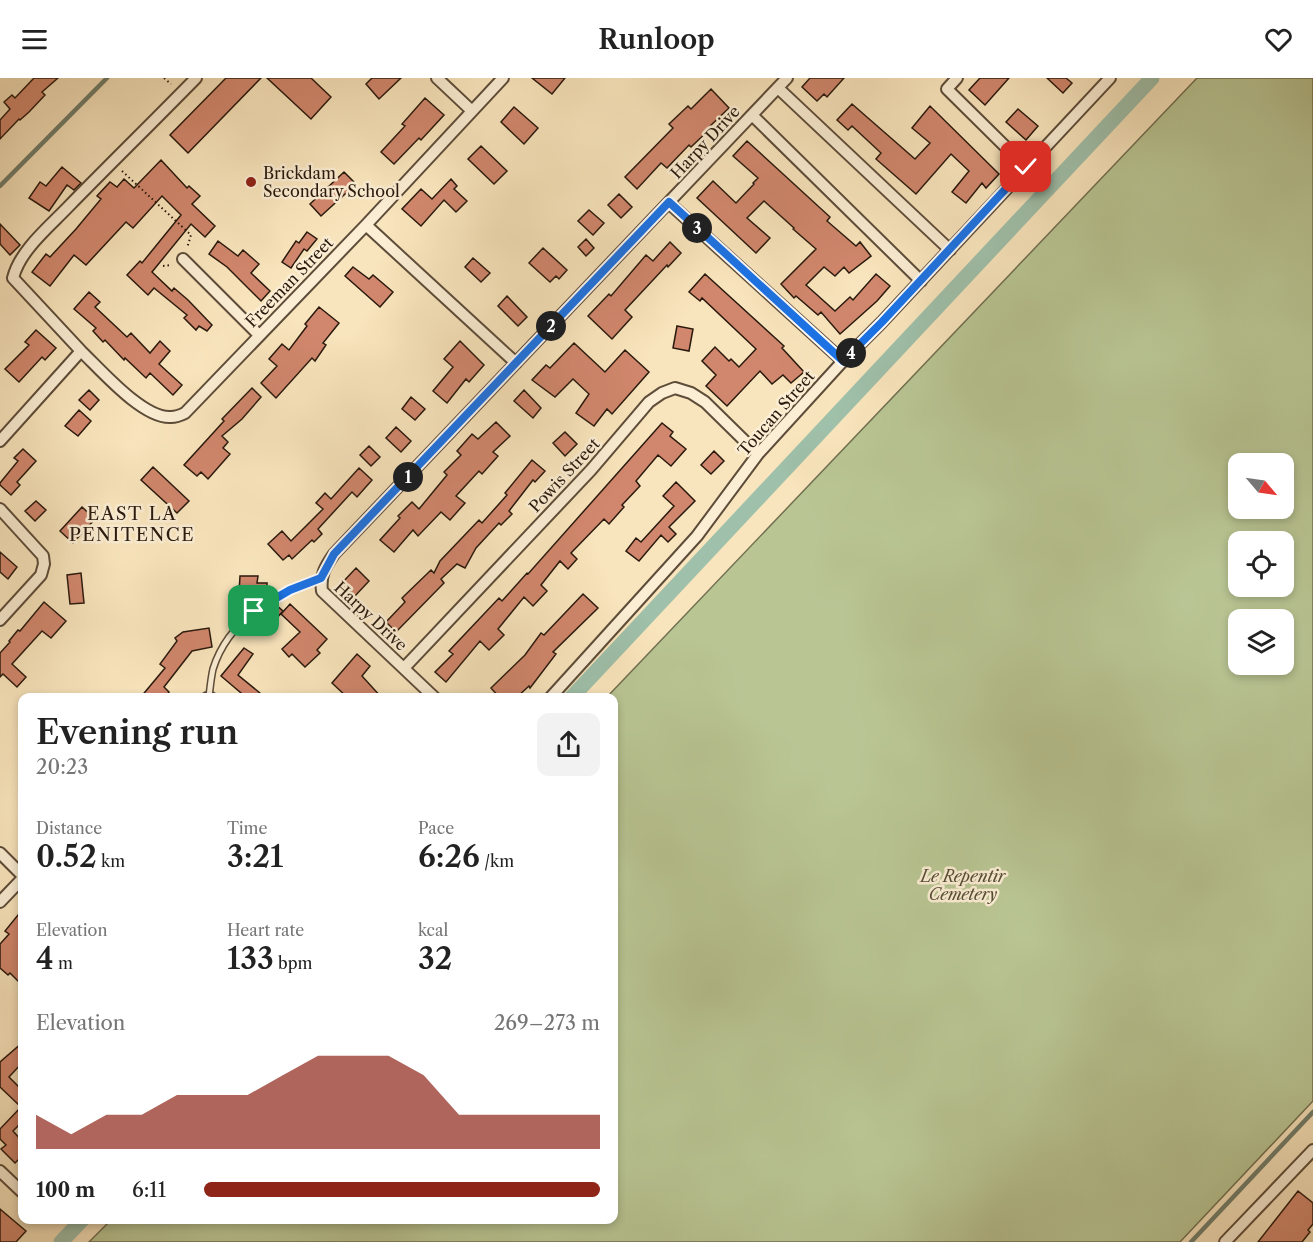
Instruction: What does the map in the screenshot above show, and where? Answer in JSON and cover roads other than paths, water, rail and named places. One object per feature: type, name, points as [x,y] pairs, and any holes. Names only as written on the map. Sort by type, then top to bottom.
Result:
[{"type":"street","name":"Freeman Street","points":[[196,78],[35,242],[16,268],[13,278],[81,351],[141,407],[159,416],[171,417],[185,413],[366,225],[503,78]]},
{"type":"street","points":[[436,78],[472,111]]},
{"type":"street","name":"Harpy Drive","points":[[430,693],[322,591],[321,578],[334,554],[787,78]]},
{"type":"street","points":[[957,78],[947,89],[1026,167]]},
{"type":"street","name":"Toucan Street","points":[[555,693],[697,536],[758,454],[1110,78]]},
{"type":"street","points":[[778,88],[951,250]]},
{"type":"street","points":[[752,115],[921,282]]},
{"type":"street","points":[[669,202],[843,361]]},
{"type":"street","points":[[366,225],[516,363]]},
{"type":"street","points":[[183,259],[260,335]]},
{"type":"street","points":[[0,441],[81,351]]},
{"type":"street","name":"Powis Street","points":[[404,668],[591,470],[649,402],[662,393],[675,388],[691,393],[758,454]]},
{"type":"street","points":[[0,509],[43,556],[44,564],[41,575],[0,620]]},
{"type":"street","points":[[0,853],[18,873]]},
{"type":"street","points":[[0,902],[18,882]]},
{"type":"street","points":[[1225,1242],[1313,1150]]},
{"type":"street","points":[[0,1171],[18,1188]]},
{"type":"lane","points":[[210,693],[213,668],[225,644],[239,624],[254,611],[290,590],[321,578]]},
{"type":"waterway","points":[[0,186],[107,78]]},
{"type":"waterway","points":[[576,693],[1152,78]]},
{"type":"waterway","points":[[1191,1242],[1313,1112]]},
{"type":"waterway","points":[[61,1242],[78,1224]]},
{"type":"place","name":"Brickdam Secondary School","points":[[251,182]]},
{"type":"district","name":"EAST LA PENITENCE","points":[[132,524]]},
{"type":"park label","name":"Le Repentir Cemetery","points":[[963,885]]}]
